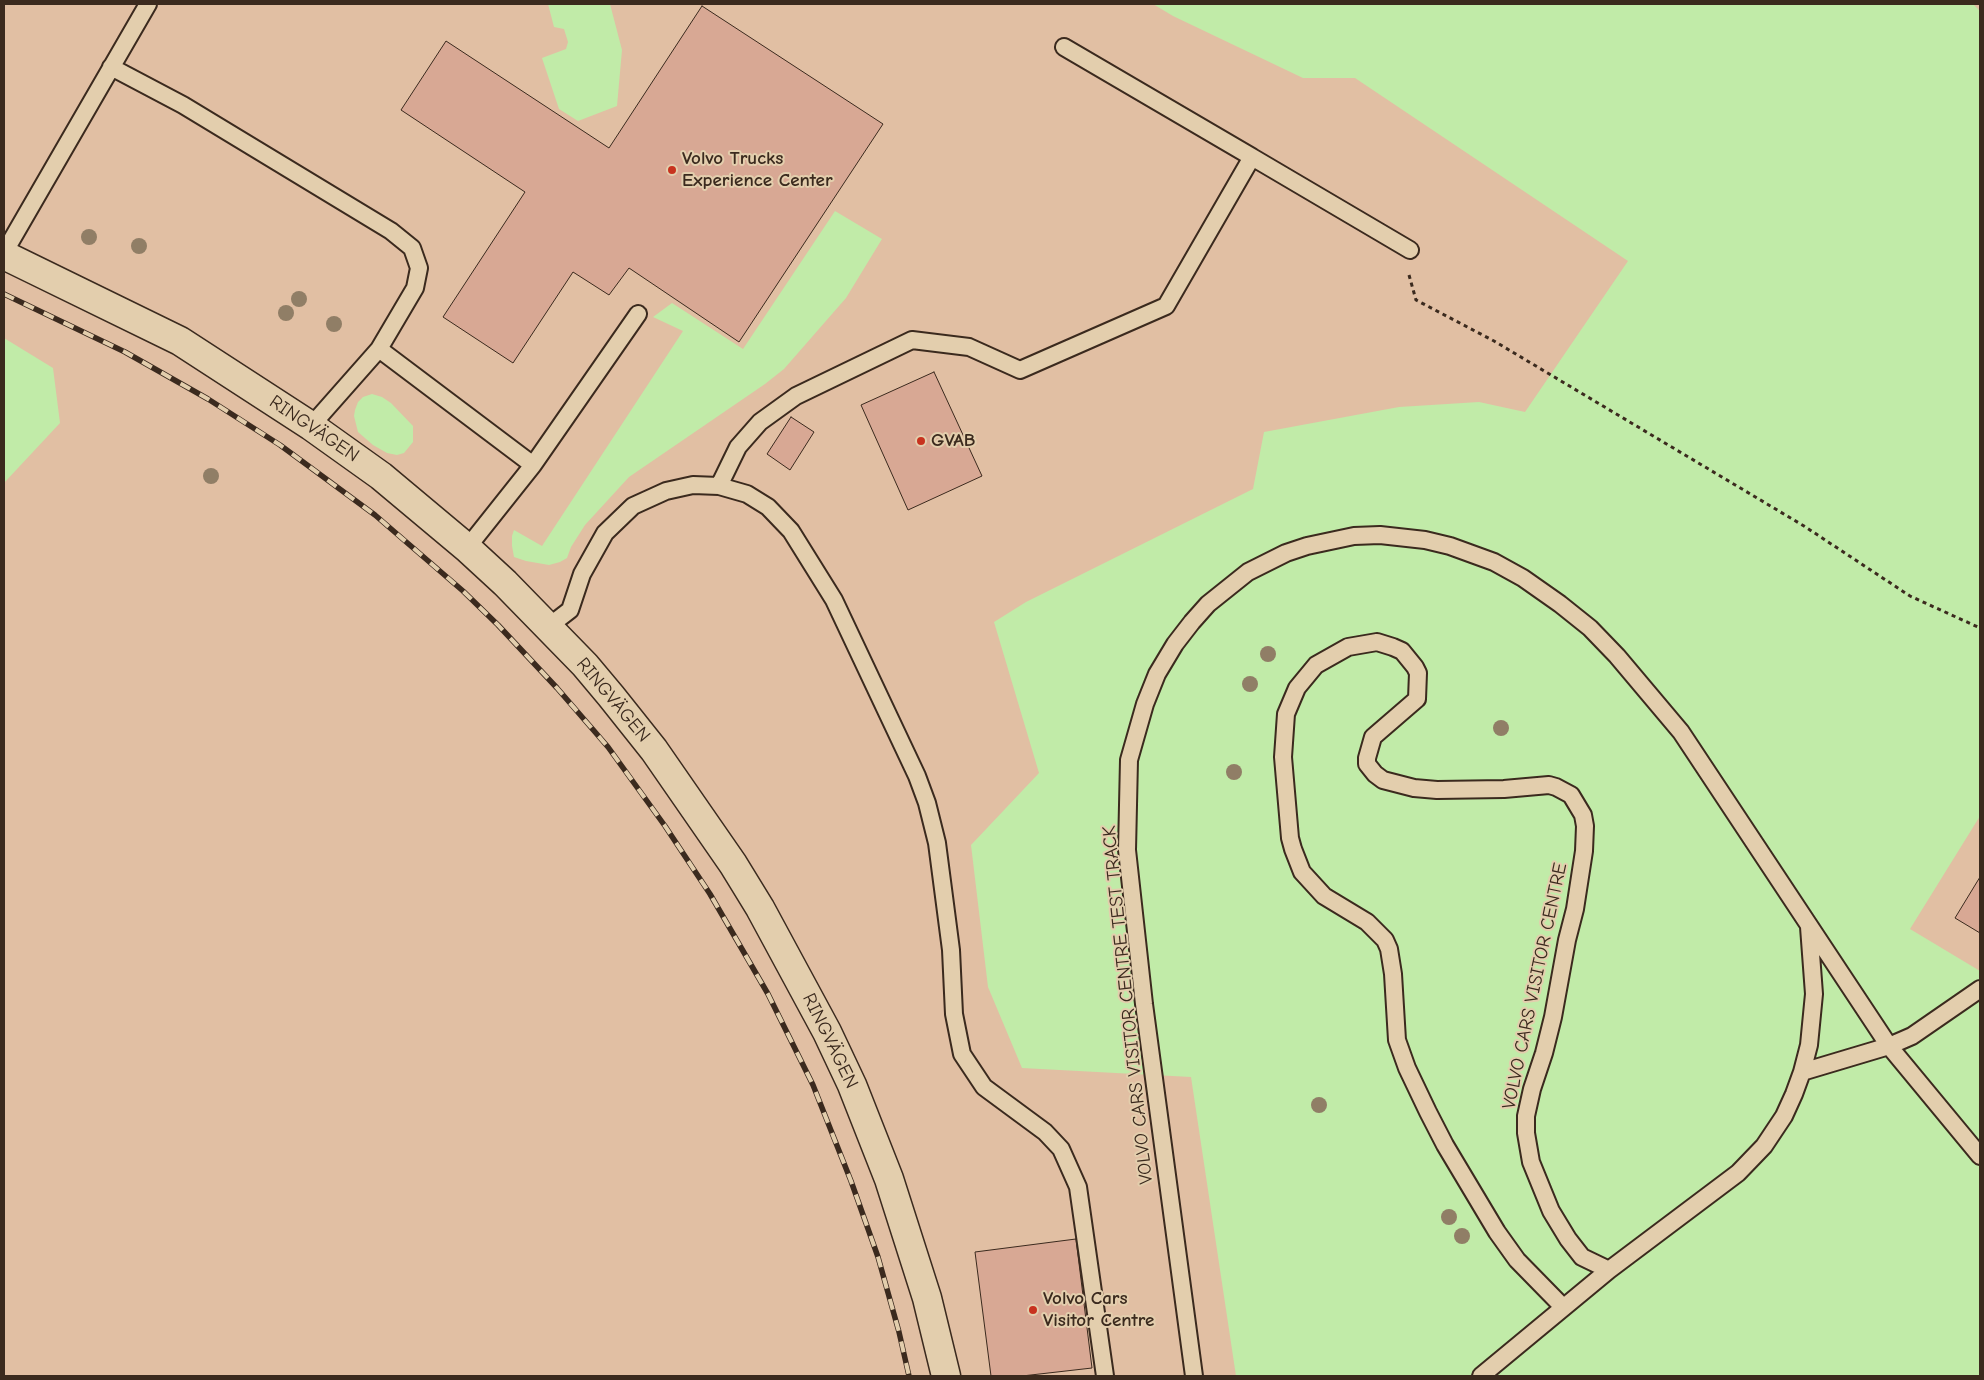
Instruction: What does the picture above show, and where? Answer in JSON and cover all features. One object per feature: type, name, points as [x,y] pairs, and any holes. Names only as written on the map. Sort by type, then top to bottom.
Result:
[{"type":"street","name":"RINGVÄGEN","points":[[4,254],[180,341],[311,426],[381,476],[467,548],[548,627],[611,696],[654,750],[690,801],[760,908],[807,992],[852,1085],[886,1171],[927,1298],[946,1376]]},
{"type":"lane","points":[[4,254],[148,4]]},
{"type":"lane","points":[[1064,47],[1410,250]]},
{"type":"lane","points":[[111,67],[183,105],[391,232],[412,248],[419,268],[414,288],[379,349],[311,426]]},
{"type":"lane","points":[[719,486],[738,447],[760,422],[796,396],[912,340],[969,346],[1020,370],[1166,306],[1252,157]]},
{"type":"lane","points":[[467,548],[533,465],[638,314]]},
{"type":"lane","points":[[379,349],[533,465]]},
{"type":"lane","points":[[548,627],[570,610],[582,574],[605,533],[633,506],[666,492],[693,485],[719,486],[747,494],[768,507],[791,532],[834,600],[918,776],[927,803],[936,844],[951,950],[954,1014],[962,1054],[984,1087],[1045,1132],[1061,1149],[1078,1187],[1105,1376]]},
{"type":"lane","name":"VOLVO CARS VISITOR CENTRE TEST TRACK","points":[[1194,1376],[1144,1004],[1127,850],[1129,760],[1145,704],[1157,674],[1175,644],[1208,604],[1241,577],[1286,552],[1307,546],[1354,536],[1380,535],[1425,540],[1450,546],[1494,562],[1522,578],[1560,604],[1590,628],[1618,656],[1675,724],[1889,1046],[1954,1127],[1980,1156]]},
{"type":"lane","name":"VOLVO CARS VISITOR CENTRE","points":[[1564,1307],[1516,1260],[1497,1232],[1445,1145],[1406,1068],[1397,1040],[1392,966],[1389,949],[1385,940],[1367,922],[1324,896],[1302,872],[1293,849],[1290,838],[1284,757],[1286,714],[1297,688],[1316,665],[1348,648],[1368,643],[1385,644],[1402,651],[1418,673],[1417,699],[1373,737],[1367,764],[1383,780],[1414,788],[1437,790],[1504,789],[1549,785],[1571,795],[1583,815],[1585,826],[1584,851],[1575,909],[1567,940],[1553,1017],[1526,1116],[1526,1133],[1531,1162],[1551,1212],[1582,1257],[1609,1270]]},
{"type":"lane","name":"VOLVO CARS VISITOR CENTRE TEST TRACK","points":[[1802,1072],[1809,1045],[1814,994],[1809,925]]},
{"type":"lane","points":[[1481,1376],[1609,1270],[1738,1173],[1764,1146],[1784,1116],[1802,1072],[1889,1046],[1912,1036],[1980,989]]},
{"type":"path","points":[[1410,250],[1407,270],[1416,300],[1494,340],[1795,521],[1910,596],[1980,628]]},
{"type":"shaded area","points":[[4,4],[1980,4],[1980,1376],[4,1376]]},
{"type":"green space","points":[[548,4],[610,4],[622,50],[617,106],[578,121],[559,109],[542,58],[566,49],[568,42],[564,29],[554,27]]},
{"type":"green space","points":[[1153,4],[1973,4],[1980,11],[1980,816],[1910,929],[1980,971],[1980,1376],[1236,1376],[1191,1077],[1022,1068],[988,987],[971,845],[1039,773],[994,622],[1026,602],[1253,489],[1264,432],[1399,407],[1479,402],[1525,412],[1628,261],[1355,78],[1303,78],[1173,16]]},
{"type":"green space","points":[[835,211],[882,239],[846,298],[784,369],[629,477],[585,525],[571,547],[567,558],[549,565],[514,557],[512,536],[514,530],[542,546],[683,331],[653,317],[672,303],[743,349]]},
{"type":"green space","points":[[4,338],[53,368],[60,423],[4,483]]},
{"type":"green space","points":[[372,394],[382,397],[391,403],[413,426],[413,442],[404,453],[397,455],[387,453],[373,445],[358,432],[354,416],[355,410],[358,402],[363,397]]},
{"type":"building","name":"Volvo Trucks Experience Center","points":[[702,6],[883,124],[739,342],[629,268],[609,295],[573,272],[513,363],[443,317],[525,192],[401,110],[446,41],[609,148]]},
{"type":"building","name":"GVAB","points":[[934,372],[982,476],[908,510],[861,405]]},
{"type":"building","points":[[791,417],[814,432],[790,470],[767,454]]},
{"type":"building","points":[[1980,877],[1980,933],[1955,918]]},
{"type":"building","name":"Volvo Cars Visitor Centre","points":[[1076,1239],[1092,1368],[1022,1376],[991,1376],[975,1252]]},
{"type":"railway","points":[[4,294],[125,352],[208,399],[280,445],[375,515],[463,591],[498,625],[557,688],[608,747],[665,826],[710,894],[768,994],[813,1085],[851,1181],[878,1257],[909,1376]]},
{"type":"place","name":"Volvo Trucks Experience Center","points":[[672,170]]},
{"type":"place","name":"GVAB","points":[[921,441]]},
{"type":"place","name":"Volvo Cars Visitor Centre","points":[[1033,1310]]}]
